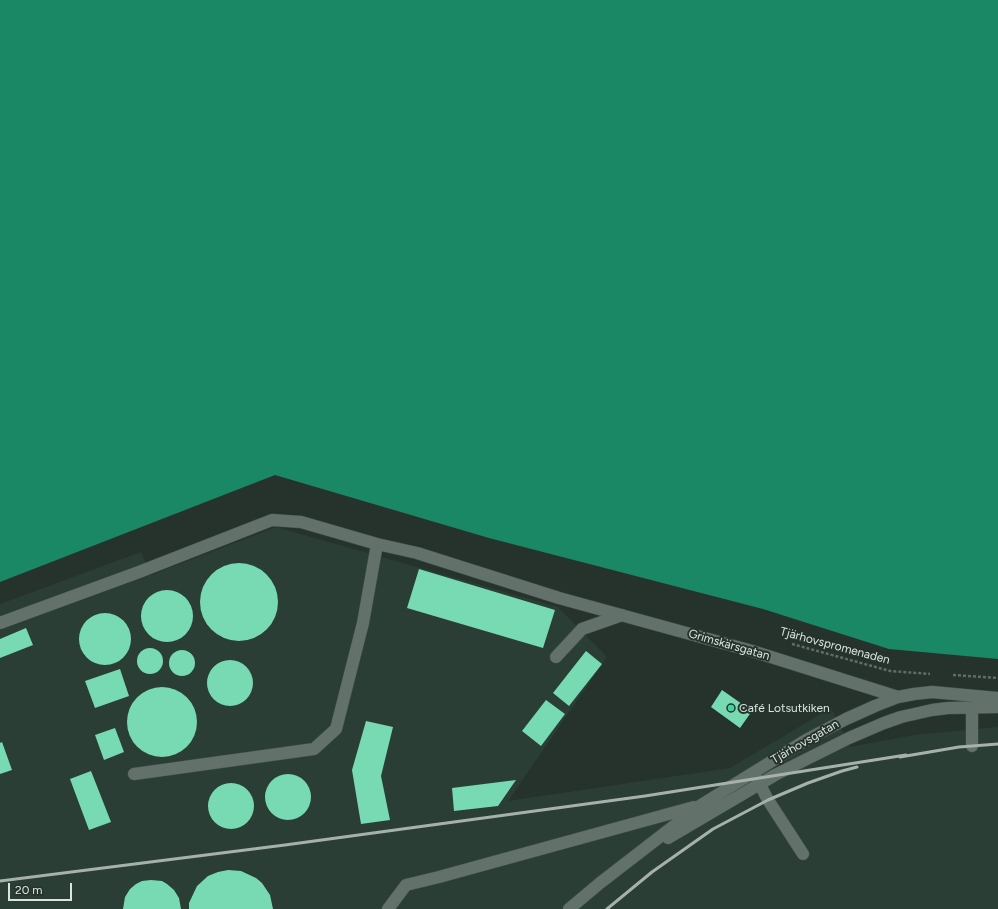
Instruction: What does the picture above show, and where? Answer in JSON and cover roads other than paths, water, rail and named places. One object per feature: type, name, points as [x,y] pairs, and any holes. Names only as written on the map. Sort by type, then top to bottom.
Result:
[{"type":"street","name":"Grimskärsgatan","points":[[0,623],[139,572],[272,520],[301,522],[377,544],[417,553],[560,598],[752,651],[898,698]]},
{"type":"street","points":[[134,774],[314,749],[336,729],[363,623],[377,544]]},
{"type":"street","points":[[556,657],[582,629],[622,615]]},
{"type":"street","name":"Tjärhovsgatan","points":[[569,909],[600,883],[701,805],[806,740],[861,712],[898,698],[932,692],[998,698]]},
{"type":"street","name":"Tjärhovsgatan","points":[[636,855],[671,837],[775,775],[849,738],[901,718],[932,710],[998,707]]},
{"type":"street","points":[[972,708],[972,746]]},
{"type":"street","points":[[754,772],[768,800],[802,854]]},
{"type":"street","points":[[388,909],[406,885],[701,805]]},
{"type":"railway","points":[[900,757],[959,747],[998,744]]},
{"type":"railway","points":[[0,881],[285,845],[645,796],[906,755]]},
{"type":"railway","points":[[607,909],[652,872],[713,829],[768,800],[808,783],[857,767]]},
{"type":"place","name":"Café Lotsutkiken","points":[[731,708]]}]
